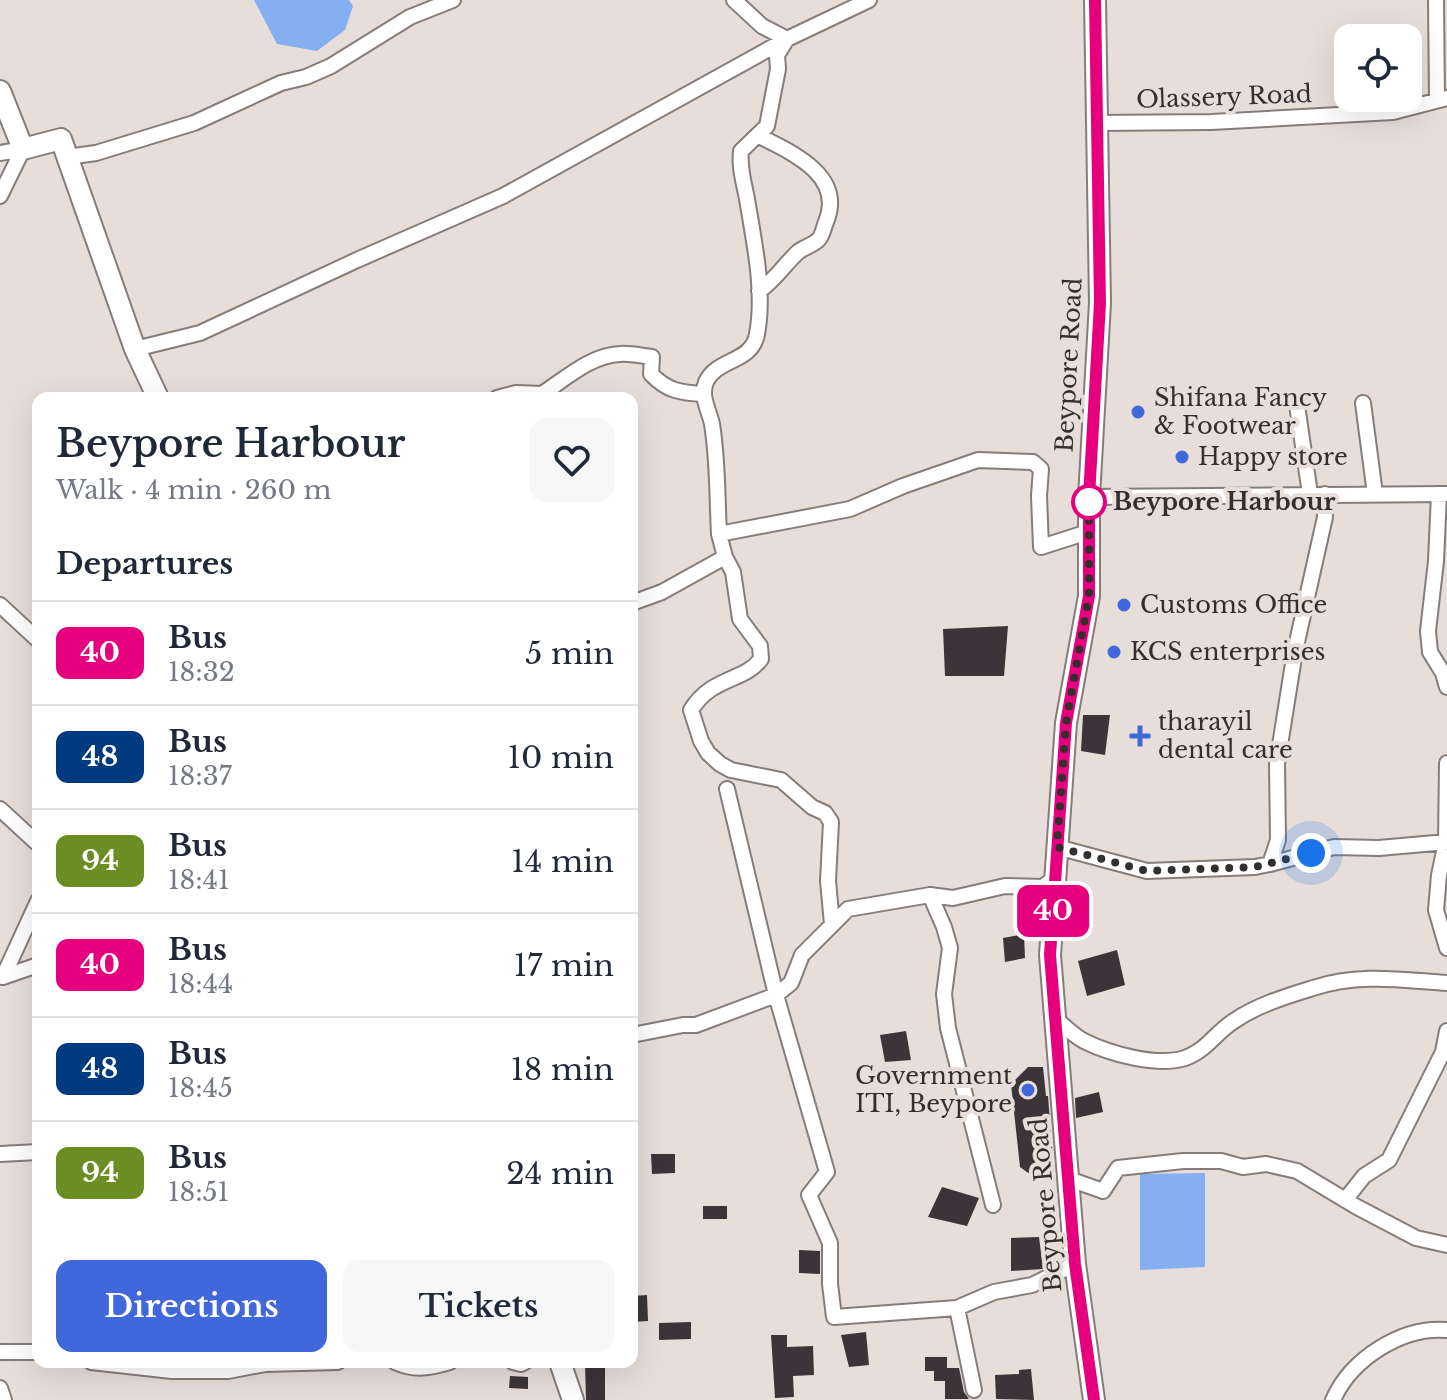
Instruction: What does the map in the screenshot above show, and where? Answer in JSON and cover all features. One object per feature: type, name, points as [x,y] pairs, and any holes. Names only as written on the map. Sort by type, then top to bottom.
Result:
[{"type":"main road","name":"Beypore Road","points":[[1094,1400],[1075,1264],[1050,955],[1066,723],[1089,596],[1089,497],[1100,303],[1095,0]]},
{"type":"main road","points":[[0,91],[23,149],[61,139],[135,349],[155,392]]},
{"type":"main road","points":[[562,1368],[573,1400]]},
{"type":"street","points":[[67,157],[96,153],[194,123],[281,83],[331,66],[410,17],[435,4],[453,0]]},
{"type":"street","points":[[734,0],[762,26],[787,39]]},
{"type":"street","points":[[135,349],[200,333],[503,196],[787,39],[869,0]]},
{"type":"street","points":[[1436,0],[1442,99]]},
{"type":"street","points":[[787,39],[777,55],[778,69],[767,126],[741,151],[739,166],[759,291],[757,336],[750,350],[741,358],[715,370],[705,383],[704,394],[717,467],[719,534],[733,572],[740,619],[760,646],[761,659],[754,669],[717,684],[699,698],[691,710],[701,741],[720,764],[731,770],[781,780],[812,807],[825,813],[831,822],[828,881],[832,924]]},
{"type":"street","name":"Olassery Road","points":[[1096,123],[1211,122],[1393,112],[1442,99]]},
{"type":"street","points":[[759,136],[793,152],[818,172],[829,192],[831,212],[820,239],[799,251],[773,282],[759,291]]},
{"type":"street","points":[[0,153],[23,149]]},
{"type":"street","points":[[0,196],[23,149]]},
{"type":"street","points":[[544,392],[562,378],[597,360],[618,354],[652,357],[651,374],[662,385],[674,391],[704,394]]},
{"type":"street","points":[[1363,403],[1375,494]]},
{"type":"street","points":[[1270,864],[1278,840],[1277,764],[1295,651],[1325,517],[1297,405]]},
{"type":"street","points":[[719,534],[850,509],[903,486],[978,460],[1033,462],[1041,469],[1041,547],[1088,532]]},
{"type":"street","points":[[1089,497],[1443,494],[1428,631],[1430,652],[1443,673],[1447,687]]},
{"type":"street","points":[[638,601],[662,592],[725,557]]},
{"type":"street","points":[[0,605],[32,634]]},
{"type":"street","points":[[1447,763],[1446,842],[1436,910],[1447,948]]},
{"type":"street","points":[[727,789],[776,995],[827,1172],[809,1195],[830,1243],[834,1317],[957,1308],[994,1292],[1032,1285],[1075,1264]]},
{"type":"street","points":[[0,809],[32,838]]},
{"type":"street","points":[[638,1034],[696,1025],[776,995],[791,983],[802,955],[848,909],[930,895],[953,898],[1005,886],[1043,887],[1053,879],[1057,850],[1147,871],[1255,867],[1334,847],[1379,848],[1446,842]]},
{"type":"street","points":[[930,895],[950,948],[944,994],[948,1028],[993,1205]]},
{"type":"street","points":[[2,976],[32,914]]},
{"type":"street","points":[[2,976],[32,967]]},
{"type":"street","points":[[1055,1018],[1082,1041],[1131,1057],[1164,1062],[1186,1057],[1207,1046],[1233,1021],[1318,986],[1369,977],[1447,983]]},
{"type":"street","points":[[1345,1200],[1364,1176],[1389,1160],[1443,1052],[1447,1031]]},
{"type":"street","points":[[0,1154],[32,1152]]},
{"type":"street","points":[[1069,1179],[1103,1191],[1118,1168],[1183,1161],[1221,1161],[1243,1167],[1266,1164],[1297,1171],[1416,1238],[1447,1245]]},
{"type":"street","points":[[957,1308],[974,1390]]},
{"type":"street","points":[[1333,1400],[1341,1384],[1372,1353],[1429,1328],[1447,1330]]},
{"type":"street","points":[[0,1352],[32,1352]]},
{"type":"street","points":[[145,1368],[228,1371],[244,1368]]},
{"type":"street","points":[[0,1388],[4,1400]]},
{"type":"water","points":[[254,0],[349,0],[353,6],[345,30],[317,51],[277,44]]},
{"type":"water","points":[[1205,1173],[1205,1267],[1140,1270],[1140,1174]]},
{"type":"building","points":[[1008,626],[1004,676],[945,676],[943,629]]},
{"type":"building","points":[[1083,715],[1110,715],[1105,755],[1081,751]]},
{"type":"building","points":[[1024,934],[1025,958],[1005,962],[1003,938]]},
{"type":"building","points":[[1117,950],[1125,985],[1087,996],[1078,961]]},
{"type":"building","points":[[906,1031],[911,1060],[885,1062],[880,1035]]},
{"type":"building","points":[[1028,1067],[1043,1067],[1054,1172],[1031,1175],[1020,1167],[1011,1084]]},
{"type":"building","points":[[1099,1092],[1103,1112],[1076,1118],[1075,1098]]},
{"type":"building","points":[[651,1154],[675,1154],[675,1173],[652,1174]]},
{"type":"building","points":[[942,1187],[979,1198],[967,1226],[928,1217]]},
{"type":"building","points":[[703,1206],[727,1206],[727,1219],[703,1219]]},
{"type":"building","points":[[1039,1237],[1043,1269],[1011,1271],[1011,1238]]},
{"type":"building","points":[[799,1250],[820,1251],[820,1274],[799,1273]]},
{"type":"building","points":[[647,1295],[648,1321],[638,1322],[638,1296]]},
{"type":"building","points":[[691,1322],[691,1339],[659,1340],[659,1323]]},
{"type":"building","points":[[866,1332],[869,1365],[849,1367],[841,1335]]},
{"type":"building","points":[[771,1335],[787,1335],[787,1347],[813,1346],[814,1375],[793,1376],[794,1397],[775,1398]]},
{"type":"building","points":[[925,1357],[947,1357],[947,1368],[959,1368],[964,1392],[969,1399],[945,1399],[945,1381],[934,1381],[934,1371],[925,1371]]},
{"type":"building","points":[[585,1368],[605,1368],[605,1400],[586,1400]]},
{"type":"building","points":[[1031,1369],[1034,1400],[996,1399],[995,1375],[1019,1374],[1019,1370]]},
{"type":"building","points":[[510,1376],[528,1377],[528,1389],[509,1388]]},
{"type":"bus line","name":"40","points":[[1094,1400],[1075,1264],[1050,955],[1066,723],[1089,596],[1089,497],[1100,303],[1095,0]]},
{"type":"place","name":"Shifana Fancy & Footwear","points":[[1138,412]]},
{"type":"place","name":"Happy store","points":[[1182,457]]},
{"type":"place","name":"Beypore Harbour","points":[[1089,502]]},
{"type":"place","name":"Customs Office","points":[[1124,605]]},
{"type":"place","name":"KCS enterprises","points":[[1114,652]]},
{"type":"place","name":"tharayil dental care","points":[[1140,736]]},
{"type":"place","name":"Government ITI, Beypore","points":[[1028,1090]]},
{"type":"route","points":[[1089,502],[1089,497],[1088,532],[1089,596],[1066,723],[1057,847],[1147,871],[1255,867],[1311,853]]}]
